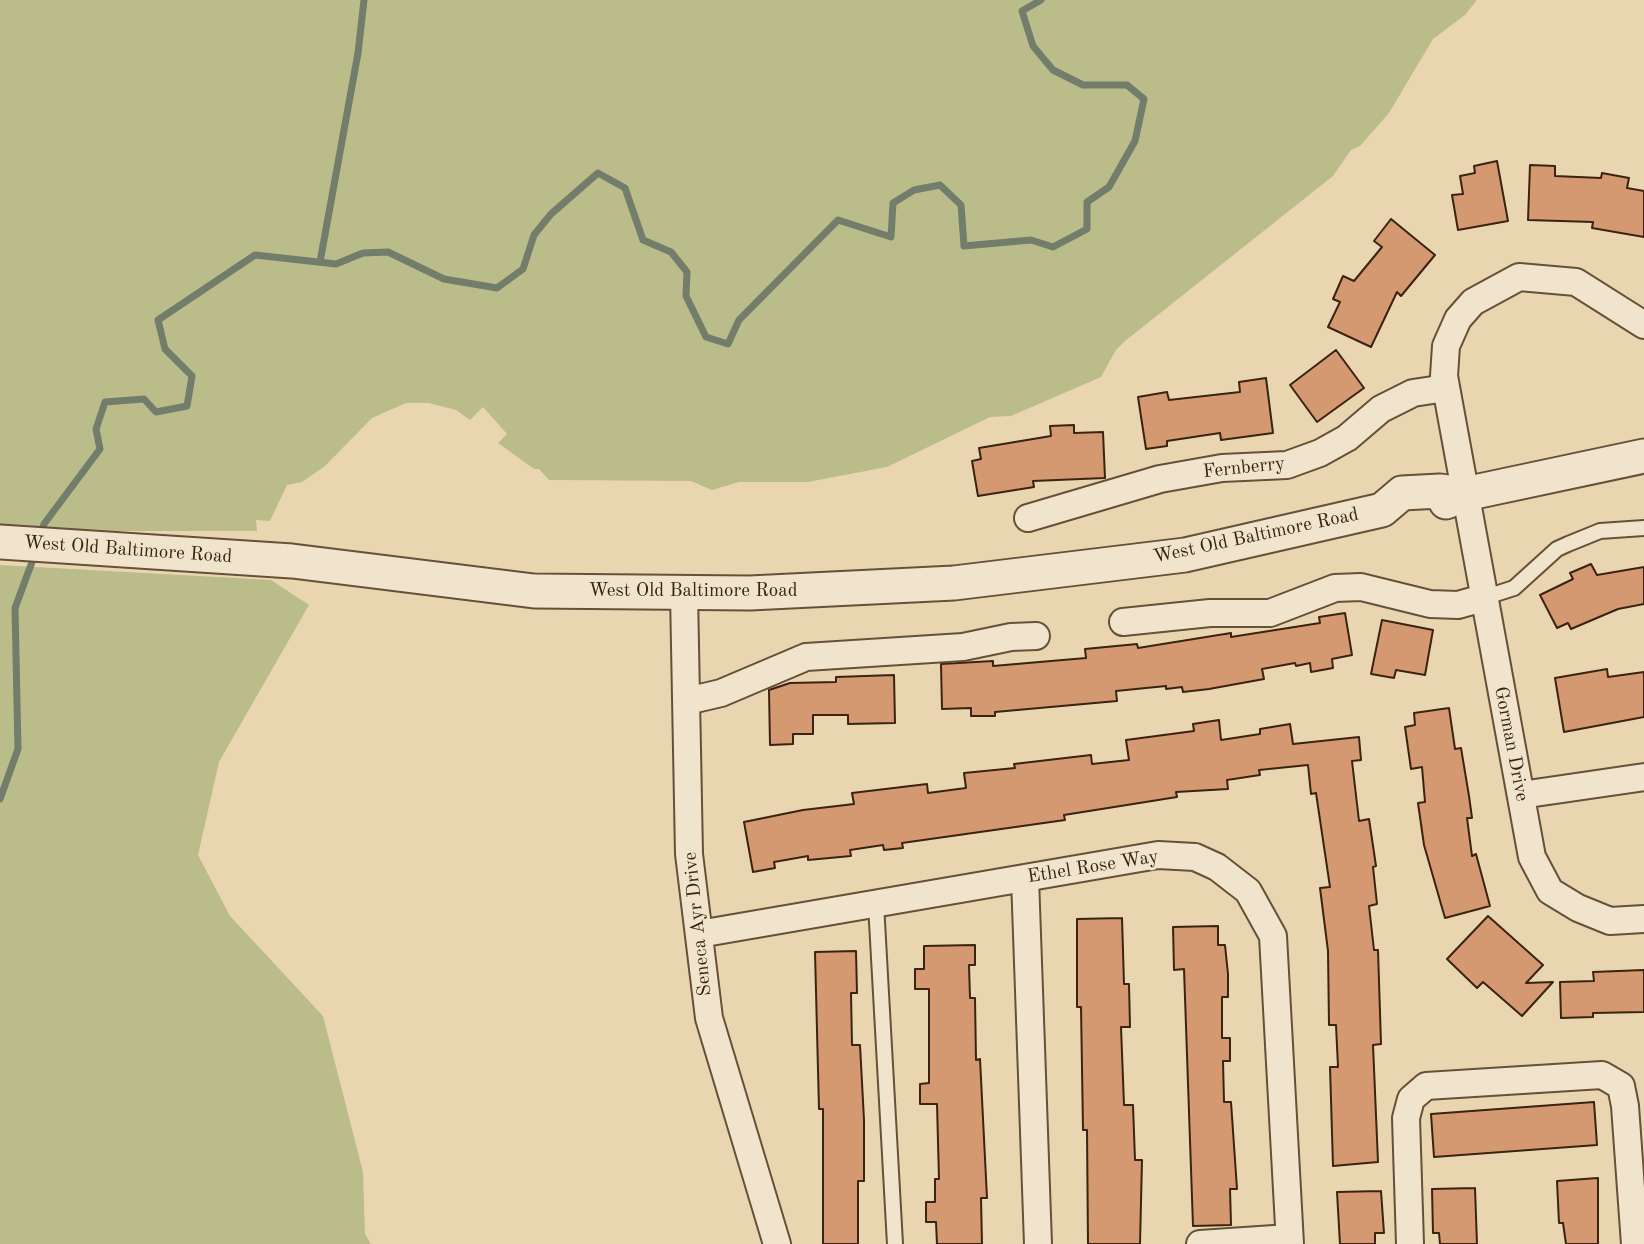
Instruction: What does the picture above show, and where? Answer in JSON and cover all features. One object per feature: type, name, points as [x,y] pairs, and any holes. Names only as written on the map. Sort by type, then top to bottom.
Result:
[{"type":"street","name":"Gorman Drive","points":[[1644,325],[1576,282],[1518,277],[1473,302],[1458,319],[1446,346],[1446,388],[1532,857],[1550,891],[1578,908],[1611,921],[1644,919]]},
{"type":"street","name":"Fernberry","points":[[1028,518],[1160,479],[1223,468],[1287,465],[1320,453],[1347,438],[1381,409],[1413,393],[1446,388]]},
{"type":"street","name":"West Old Baltimore Road","points":[[7,542],[292,561],[534,591],[684,593],[954,583],[1172,557],[1382,510],[1402,493],[1440,491],[1465,494],[1644,456]]},
{"type":"street","points":[[1124,622],[1210,613],[1270,613],[1335,588],[1361,587],[1430,604],[1458,605],[1483,598]]},
{"type":"street","name":"Seneca Ayr Drive","points":[[684,593],[689,855],[709,1018],[777,1244]]},
{"type":"street","points":[[687,701],[721,693],[806,657],[963,647],[1011,637],[1036,636]]},
{"type":"street","points":[[1521,795],[1644,777]]},
{"type":"street","name":"Ethel Rose Way","points":[[699,934],[1158,855],[1195,857],[1217,867],[1248,891],[1273,936],[1289,1241]]},
{"type":"street","points":[[1025,878],[1038,1244]]},
{"type":"street","points":[[1410,1244],[1406,1118],[1411,1099],[1426,1086],[1602,1075],[1621,1086],[1625,1106],[1635,1244]]},
{"type":"street","points":[[1200,1244],[1289,1241]]},
{"type":"lane","points":[[1483,598],[1514,588],[1557,549],[1568,544],[1600,531],[1644,528]]},
{"type":"lane","points":[[876,904],[895,1244]]},
{"type":"green space","points":[[0,0],[1477,0],[1465,15],[1433,39],[1389,113],[1360,146],[1351,150],[1333,176],[1125,341],[1116,350],[1101,377],[1011,416],[990,417],[887,467],[808,482],[739,482],[712,490],[691,481],[549,480],[539,469],[534,469],[498,443],[507,434],[483,407],[470,420],[456,410],[429,403],[406,403],[372,418],[325,466],[302,482],[287,485],[270,521],[256,520],[257,531],[0,531]]},
{"type":"green space","points":[[0,565],[271,580],[309,605],[219,762],[198,855],[230,916],[323,1016],[363,1172],[365,1234],[371,1244],[0,1244]]},
{"type":"building","points":[[1497,161],[1508,221],[1458,230],[1452,195],[1463,194],[1460,176],[1475,173],[1474,166]]},
{"type":"building","points":[[1530,165],[1555,166],[1555,176],[1601,178],[1602,173],[1629,178],[1627,188],[1644,191],[1644,237],[1592,228],[1593,222],[1528,220]]},
{"type":"building","points":[[1391,219],[1435,255],[1401,296],[1397,292],[1371,347],[1328,327],[1340,302],[1333,299],[1343,276],[1354,281],[1382,247],[1374,241]]},
{"type":"building","points":[[1336,350],[1364,388],[1317,422],[1290,385]]},
{"type":"building","points":[[1266,378],[1273,433],[1221,440],[1220,433],[1167,441],[1167,446],[1146,449],[1138,397],[1167,392],[1169,400],[1240,392],[1239,382]]},
{"type":"building","points":[[1074,425],[1074,433],[1103,432],[1105,478],[1033,481],[1034,487],[978,496],[972,461],[981,459],[979,448],[1051,436],[1050,426]]},
{"type":"building","points":[[1591,564],[1597,575],[1644,567],[1644,604],[1618,609],[1571,629],[1568,623],[1557,628],[1540,595],[1573,579],[1570,573]]},
{"type":"building","points":[[1345,613],[1352,655],[1332,659],[1333,668],[1311,672],[1310,663],[1296,666],[1295,663],[1262,669],[1264,679],[1209,689],[1183,692],[1182,687],[1166,689],[1166,686],[1116,691],[1117,701],[995,712],[995,716],[971,716],[971,708],[942,709],[941,664],[993,661],[993,666],[1086,658],[1085,649],[1137,644],[1138,648],[1231,633],[1231,637],[1320,623],[1319,617]]},
{"type":"building","points":[[1382,620],[1433,630],[1425,675],[1396,670],[1394,678],[1371,674]]},
{"type":"building","points":[[1607,669],[1608,677],[1644,672],[1644,717],[1564,732],[1555,678]]},
{"type":"building","points":[[894,675],[895,723],[848,724],[848,715],[813,715],[813,734],[793,734],[793,744],[770,745],[769,690],[790,683],[836,682],[836,677]]},
{"type":"building","points":[[1449,708],[1455,749],[1461,748],[1469,796],[1472,818],[1467,818],[1472,856],[1476,854],[1490,906],[1445,918],[1424,845],[1418,803],[1425,802],[1422,767],[1411,769],[1405,727],[1415,725],[1414,713]]},
{"type":"building","points":[[1219,720],[1221,740],[1260,734],[1260,729],[1290,724],[1293,744],[1359,737],[1361,760],[1352,761],[1359,821],[1369,819],[1376,866],[1373,867],[1377,904],[1369,906],[1374,950],[1378,950],[1381,1044],[1373,1045],[1378,1162],[1333,1166],[1330,1067],[1338,1067],[1336,1025],[1329,1025],[1328,951],[1320,888],[1330,887],[1316,793],[1311,794],[1308,765],[1259,770],[1260,775],[1227,780],[1228,789],[1176,792],[1177,797],[1064,815],[1065,820],[902,843],[903,848],[884,850],[883,845],[850,850],[851,856],[808,860],[808,856],[774,862],[775,868],[753,872],[744,822],[803,810],[854,804],[852,793],[927,784],[928,793],[966,788],[964,773],[1015,768],[1014,764],[1091,755],[1092,764],[1129,760],[1126,740],[1194,731],[1193,724]]},
{"type":"building","points":[[1488,916],[1543,965],[1526,983],[1553,982],[1522,1016],[1483,982],[1477,988],[1447,959]]},
{"type":"building","points":[[1122,918],[1124,984],[1129,984],[1130,1027],[1121,1027],[1124,1105],[1133,1105],[1135,1160],[1142,1160],[1140,1244],[1088,1244],[1087,1130],[1083,1130],[1081,1007],[1077,1007],[1077,919]]},
{"type":"building","points":[[1218,926],[1218,945],[1225,945],[1228,974],[1228,997],[1222,997],[1222,1038],[1230,1038],[1230,1061],[1223,1061],[1224,1102],[1231,1102],[1237,1189],[1230,1189],[1231,1225],[1193,1226],[1184,969],[1174,970],[1173,927]]},
{"type":"building","points":[[975,945],[975,965],[969,965],[970,998],[975,998],[976,1060],[980,1059],[987,1198],[981,1198],[982,1244],[937,1244],[936,1222],[926,1222],[926,1202],[935,1202],[935,1179],[939,1179],[937,1104],[920,1104],[920,1084],[929,1083],[929,989],[915,989],[915,969],[924,969],[924,946]]},
{"type":"building","points":[[856,951],[857,993],[851,993],[852,1045],[860,1045],[864,1120],[864,1181],[858,1181],[858,1244],[823,1244],[823,1109],[819,1109],[815,952]]},
{"type":"building","points":[[1644,970],[1644,1012],[1593,1013],[1593,1017],[1561,1018],[1560,982],[1594,981],[1593,972]]},
{"type":"building","points":[[1594,1102],[1597,1145],[1434,1157],[1431,1114]]},
{"type":"building","points":[[1598,1178],[1598,1244],[1566,1244],[1563,1223],[1559,1223],[1557,1181]]},
{"type":"building","points":[[1475,1188],[1477,1244],[1440,1244],[1439,1233],[1433,1233],[1432,1189]]},
{"type":"building","points":[[1381,1191],[1384,1233],[1375,1233],[1375,1244],[1340,1244],[1337,1192]]},
{"type":"waterway","points":[[320,262],[358,53],[364,0]]},
{"type":"waterway","points":[[40,536],[44,524],[100,449],[96,429],[105,402],[144,399],[156,412],[187,406],[192,376],[165,349],[158,320],[255,255],[336,264],[363,253],[388,252],[444,279],[497,288],[523,269],[534,235],[551,214],[598,173],[625,188],[643,240],[671,252],[687,272],[686,296],[706,337],[728,344],[739,320],[838,220],[891,237],[893,203],[914,190],[940,185],[961,205],[964,246],[1031,240],[1053,247],[1087,229],[1087,202],[1109,187],[1135,141],[1144,99],[1127,85],[1083,85],[1053,70],[1033,46],[1022,11],[1041,0]]},
{"type":"waterway","points":[[0,799],[18,749],[15,608],[35,554]]}]
